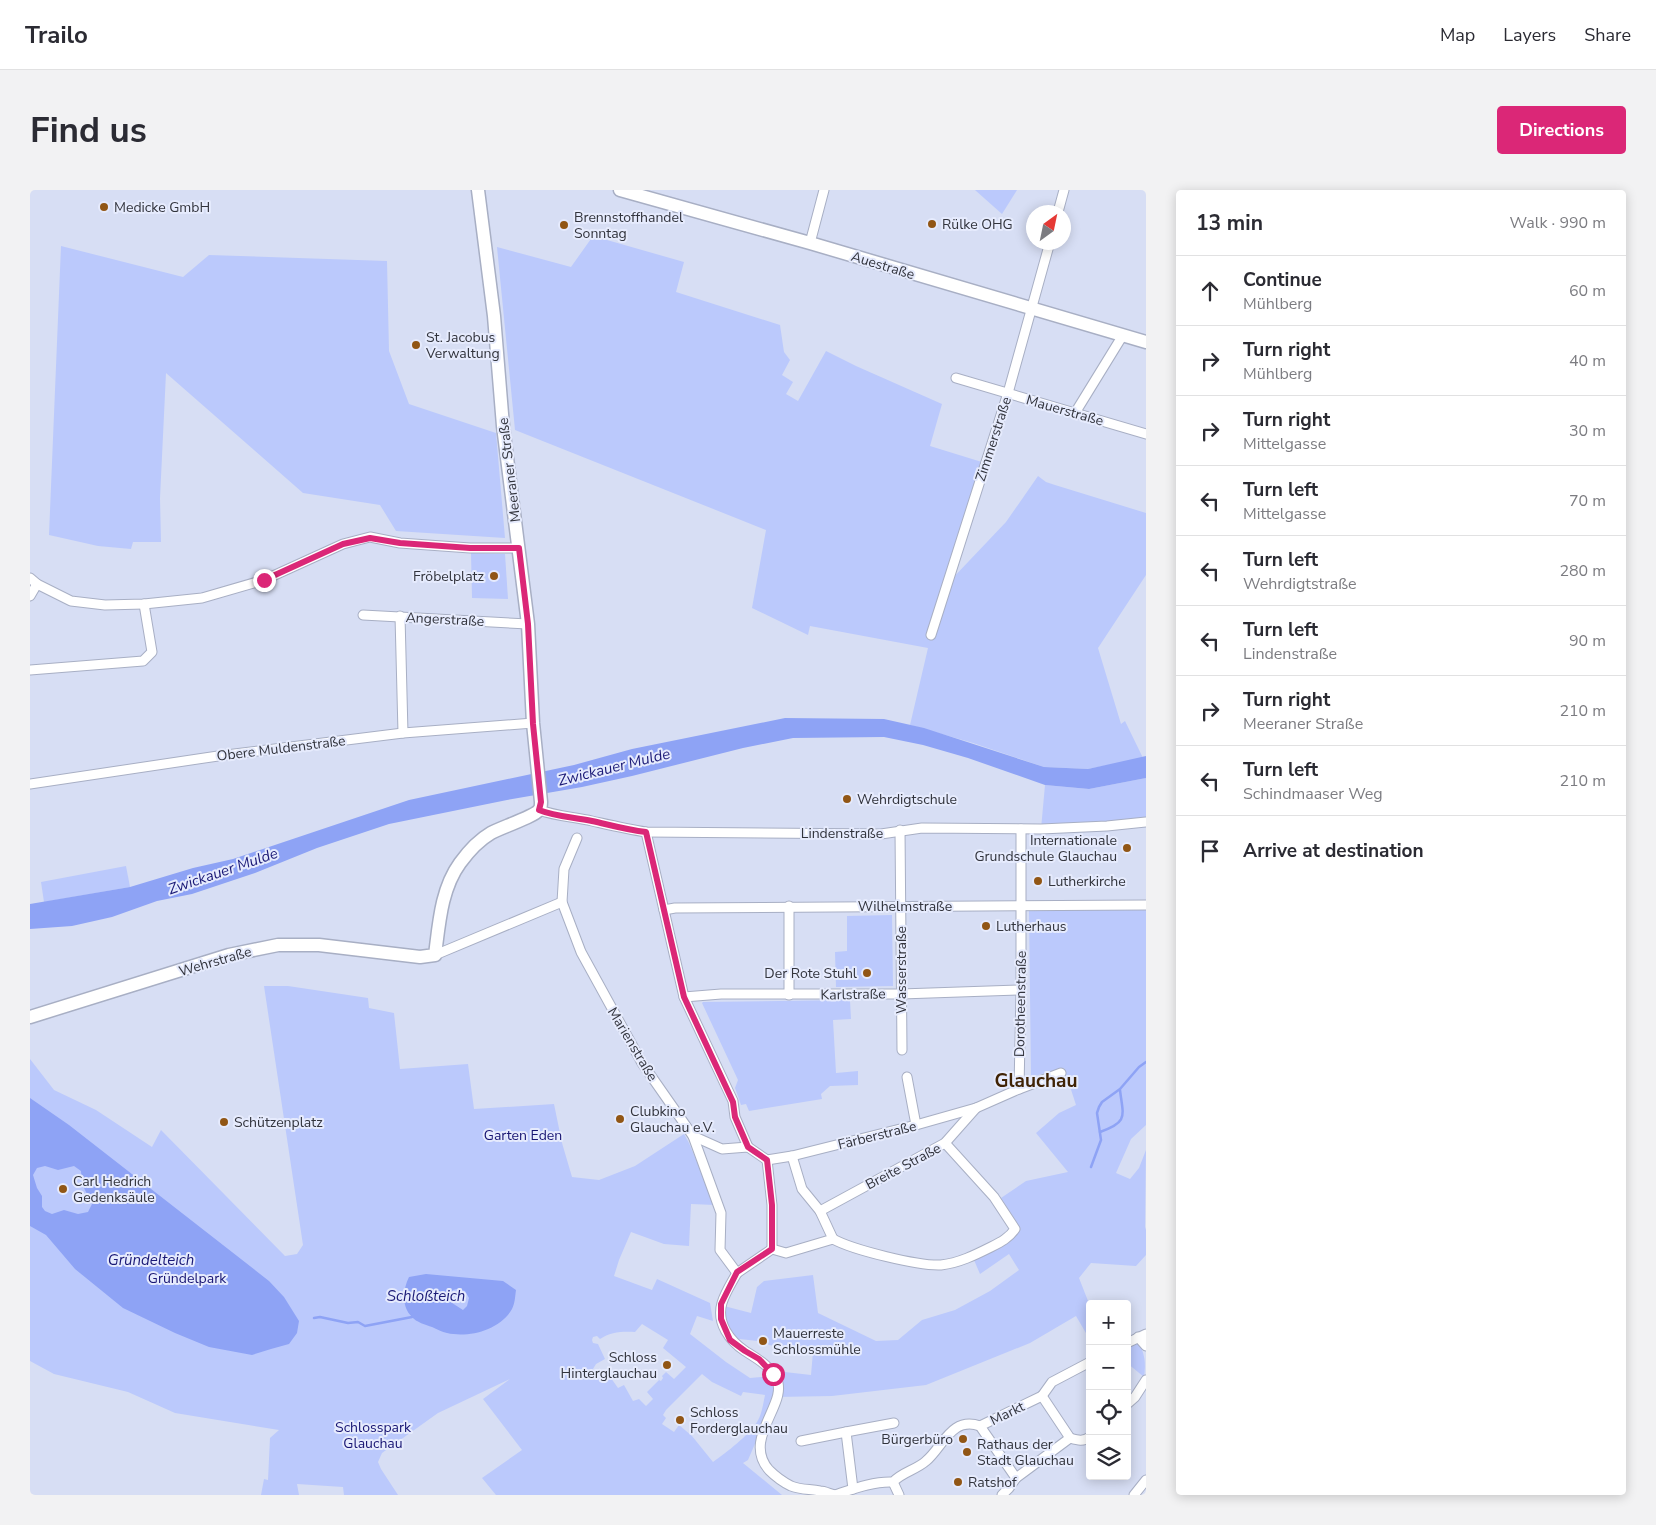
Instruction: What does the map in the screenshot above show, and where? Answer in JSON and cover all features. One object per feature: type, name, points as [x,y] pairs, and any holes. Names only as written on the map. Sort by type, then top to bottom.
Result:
[{"type":"street","name":"Meeraner Straße","points":[[478,190],[494,316],[503,426],[528,624],[533,724],[540,806]]},
{"type":"street","name":"Auestraße","points":[[620,190],[810,243],[1146,342]]},
{"type":"street","points":[[810,243],[824,190]]},
{"type":"street","points":[[1060,205],[1064,190]]},
{"type":"street","name":"Zimmerstraße","points":[[931,634],[1008,393],[1048,250]]},
{"type":"street","points":[[1076,413],[1123,335]]},
{"type":"street","name":"Mauerstraße","points":[[956,378],[1146,434]]},
{"type":"street","points":[[30,596],[34,581],[70,601],[104,605],[144,604],[202,598],[264,580],[343,544],[370,538],[400,543],[470,548],[519,548]]},
{"type":"street","points":[[30,670],[143,661],[152,652],[144,604]]},
{"type":"street","name":"Angerstraße","points":[[363,615],[528,624]]},
{"type":"street","points":[[400,616],[403,733]]},
{"type":"street","name":"Obere Muldenstraße","points":[[30,784],[218,756],[403,733],[533,724]]},
{"type":"street","points":[[435,955],[442,904],[447,886],[460,864],[489,834],[534,814],[540,806]]},
{"type":"street","name":"Lindenstraße","points":[[540,806],[552,815],[646,832],[881,834],[922,828],[1021,830],[1107,826],[1146,822]]},
{"type":"street","name":"Wasserstraße","points":[[900,830],[902,1050]]},
{"type":"street","name":"Dorotheenstraße","points":[[1019,1089],[1021,830]]},
{"type":"street","points":[[646,832],[684,997],[733,1102],[735,1117],[748,1147],[767,1160],[772,1205],[772,1249]]},
{"type":"street","name":"Marienstraße","points":[[577,838],[564,869],[562,902],[581,952],[642,1063],[692,1136],[721,1213],[720,1250],[737,1272]]},
{"type":"street","name":"Wehrstraße","points":[[30,1017],[229,955],[278,946],[319,945],[420,957],[435,955],[562,902]]},
{"type":"street","name":"Wilhelmstraße","points":[[664,910],[675,908],[789,906],[1146,905]]},
{"type":"street","points":[[789,906],[789,995]]},
{"type":"street","name":"Karlstraße","points":[[684,997],[721,994],[901,994],[1021,990]]},
{"type":"street","name":"Färberstraße","points":[[767,1160],[792,1156],[976,1108],[1061,1073]]},
{"type":"street","points":[[907,1077],[916,1125]]},
{"type":"street","name":"Breite Straße","points":[[820,1211],[946,1143],[976,1108]]},
{"type":"street","points":[[692,1136],[722,1149],[748,1147]]},
{"type":"street","points":[[792,1156],[802,1189],[820,1211],[833,1239],[850,1247],[907,1260],[941,1264],[970,1258],[1010,1236],[1015,1229],[994,1197],[946,1143]]},
{"type":"street","points":[[833,1239],[786,1253],[772,1249],[737,1272],[721,1304],[721,1319],[730,1340],[759,1359],[777,1379],[779,1385],[777,1397],[762,1437],[759,1452],[762,1462],[774,1475],[789,1485],[802,1490],[820,1490],[835,1495],[887,1481],[893,1482]]},
{"type":"street","points":[[1142,1335],[1146,1346]]},
{"type":"street","points":[[1086,1364],[1052,1382],[1042,1396],[1070,1438],[1086,1440]]},
{"type":"street","points":[[1131,1400],[1146,1380]]},
{"type":"street","name":"Markt","points":[[1016,1478],[980,1426],[1042,1396]]},
{"type":"street","points":[[800,1441],[894,1422]]},
{"type":"street","points":[[893,1482],[898,1477],[921,1465],[937,1451],[949,1432],[968,1425],[980,1426]]},
{"type":"street","points":[[846,1432],[853,1489]]},
{"type":"street","points":[[1002,1495],[1016,1478],[1070,1438]]},
{"type":"street","points":[[1134,1495],[1146,1480]]},
{"type":"street","points":[[893,1482],[899,1495]]},
{"type":"green space","points":[[975,190],[1017,190],[1002,214]]},
{"type":"green space","points":[[593,236],[684,262],[676,292],[780,325],[784,352],[790,360],[782,375],[793,382],[786,394],[798,401],[826,351],[942,404],[930,446],[985,463],[950,581],[1006,522],[1038,476],[1046,482],[1146,513],[1146,575],[1098,648],[1121,724],[1125,721],[1143,758],[1088,769],[1044,767],[973,743],[910,725],[928,648],[810,626],[808,635],[752,608],[766,530],[515,430],[497,247],[571,267]]},
{"type":"green space","points":[[61,246],[183,277],[209,255],[387,261],[389,351],[409,404],[496,433],[505,538],[396,531],[380,505],[303,493],[166,373],[160,498],[161,542],[133,542],[131,549],[98,546],[49,535]]},
{"type":"green space","points":[[471,553],[505,554],[508,599],[472,598]]},
{"type":"green space","points":[[1146,778],[1146,822],[1041,829],[1045,785],[1089,789]]},
{"type":"green space","points":[[126,866],[130,887],[44,902],[41,882]]},
{"type":"green space","points":[[1146,905],[1146,1125],[1131,1139],[1116,1173],[1130,1179],[1139,1168],[1146,1150],[1146,1255],[1136,1266],[1091,1263],[1079,1278],[1088,1300],[1086,1300],[1086,1333],[1076,1316],[1030,1343],[926,1385],[832,1396],[775,1397],[748,1460],[743,1463],[782,1495],[496,1495],[482,1478],[522,1450],[483,1399],[510,1379],[438,1413],[382,1453],[378,1462],[398,1495],[344,1495],[343,1487],[297,1484],[299,1495],[261,1495],[264,1479],[268,1480],[270,1438],[279,1430],[175,1413],[128,1392],[54,1374],[30,1361],[30,1059],[54,1090],[96,1110],[152,1147],[161,1130],[285,1256],[297,1254],[303,1245],[264,986],[288,986],[368,998],[369,1008],[394,1013],[400,1069],[468,1064],[474,1109],[554,1104],[562,1143],[572,1177],[599,1180],[635,1166],[684,1134],[715,1205],[691,1204],[689,1246],[664,1244],[631,1232],[614,1276],[652,1290],[657,1279],[710,1303],[713,1321],[697,1316],[690,1334],[750,1378],[771,1376],[776,1371],[811,1375],[813,1352],[769,1345],[766,1342],[731,1338],[724,1318],[724,1306],[751,1313],[757,1287],[764,1281],[813,1275],[818,1313],[876,1341],[898,1340],[922,1320],[955,1310],[990,1291],[1019,1270],[1009,1254],[980,1274],[974,1260],[995,1251],[1009,1242],[1018,1231],[1018,1224],[1001,1198],[1026,1181],[1068,1172],[1036,1133],[1059,1113],[1076,1105],[1064,1068],[1031,1077],[1029,911]],"holes":[[[642,1324],[668,1340],[663,1348],[686,1367],[674,1379],[666,1372],[662,1376],[661,1381],[659,1380],[647,1392],[653,1399],[646,1406],[639,1399],[633,1401],[624,1385],[618,1388],[606,1371],[599,1375],[594,1372],[593,1369],[596,1364],[605,1359],[598,1344],[593,1343],[593,1337],[597,1336],[600,1339],[617,1332],[635,1332]],[[702,1374],[712,1382],[741,1396],[743,1392],[765,1395],[757,1422],[737,1444],[713,1462],[692,1436],[679,1425],[674,1432],[662,1424],[666,1418],[663,1415],[666,1410]]]},
{"type":"green space","points":[[892,915],[893,986],[836,987],[835,952],[847,951],[847,916]]},
{"type":"green space","points":[[850,1000],[851,1019],[833,1020],[836,1073],[858,1071],[858,1085],[830,1086],[821,1094],[822,1099],[749,1111],[746,1104],[741,1105],[735,1088],[738,1080],[703,1002]]},
{"type":"green space","points":[[1137,1341],[1142,1349],[1145,1367],[1144,1377],[1131,1366],[1131,1343]]},
{"type":"water","name":"Zwickauer Mulde","points":[[785,718],[884,719],[924,728],[1044,767],[1088,769],[1146,756],[1146,778],[1089,789],[1045,785],[968,758],[923,745],[884,737],[793,738],[743,748],[582,787],[389,824],[192,894],[157,901],[112,917],[72,926],[30,929],[30,904],[130,887],[193,868],[233,859],[409,800],[574,765],[632,749]]},
{"type":"water","name":"Gründelteich","points":[[30,1098],[69,1125],[269,1281],[284,1297],[299,1321],[297,1333],[289,1344],[252,1355],[209,1347],[123,1308],[75,1269],[46,1235],[30,1226]],"holes":[[[45,1166],[58,1170],[74,1166],[81,1171],[82,1184],[92,1204],[88,1212],[78,1214],[64,1210],[52,1214],[45,1211],[42,1207],[42,1196],[33,1175],[37,1168]]]},
{"type":"water","name":"Schloßteich","points":[[426,1274],[503,1281],[516,1290],[514,1304],[507,1316],[483,1331],[465,1334],[445,1333],[419,1322],[408,1313],[404,1298],[405,1287],[409,1277]],"holes":[[[453,1290],[465,1291],[469,1298],[467,1306],[463,1310],[449,1301],[448,1296]]]},
{"type":"waterway","points":[[1091,1167],[1101,1140],[1097,1113],[1099,1107],[1102,1102],[1120,1089],[1139,1067],[1146,1062]]},
{"type":"waterway","points":[[1100,1132],[1116,1125],[1122,1117],[1120,1090]]},
{"type":"waterway","points":[[314,1318],[320,1317],[348,1323],[358,1322],[365,1326],[412,1317]]},
{"type":"place","name":"Medicke GmbH","points":[[104,207]]},
{"type":"place","name":"Rülke OHG","points":[[932,224]]},
{"type":"place","name":"Brennstoffhandel Sonntag","points":[[564,225]]},
{"type":"place","name":"St. Jacobus Verwaltung","points":[[416,345]]},
{"type":"place","name":"Fröbelplatz","points":[[494,576]]},
{"type":"place","name":"Wehrdigtschule","points":[[847,799]]},
{"type":"place","name":"Internationale Grundschule Glauchau","points":[[1127,848]]},
{"type":"place","name":"Lutherkirche","points":[[1038,881]]},
{"type":"place","name":"Lutherhaus","points":[[986,926]]},
{"type":"place","name":"Der Rote Stuhl","points":[[867,973]]},
{"type":"place","name":"Clubkino Glauchau e.V.","points":[[620,1119]]},
{"type":"place","name":"Schützenplatz","points":[[224,1122]]},
{"type":"place","name":"Carl Hedrich Gedenksäule","points":[[63,1189]]},
{"type":"place","name":"Mauerreste Schlossmühle","points":[[763,1341]]},
{"type":"place","name":"Schloss Hinterglauchau","points":[[667,1365]]},
{"type":"place","name":"Schloss Forderglauchau","points":[[680,1420]]},
{"type":"place","name":"Bürgerbüro","points":[[963,1439]]},
{"type":"place","name":"Rathaus der Stadt Glauchau","points":[[967,1452]]},
{"type":"place","name":"Ratshof","points":[[958,1482]]},
{"type":"district","name":"Glauchau","points":[[1036,1080]]},
{"type":"route","points":[[264,580],[343,544],[370,538],[400,543],[470,548],[519,548],[528,624],[533,724],[541,802],[539,810],[552,815],[646,832],[684,997],[733,1102],[735,1117],[748,1147],[767,1160],[772,1205],[772,1249],[749,1266],[737,1272],[721,1304],[721,1319],[730,1340],[759,1359],[773,1374]]},
{"type":"park label","name":"Garten Eden","points":[[523,1135]]},
{"type":"park label","name":"Gründelpark","points":[[187,1278]]},
{"type":"park label","name":"Schlosspark Glauchau","points":[[373,1436]]}]
